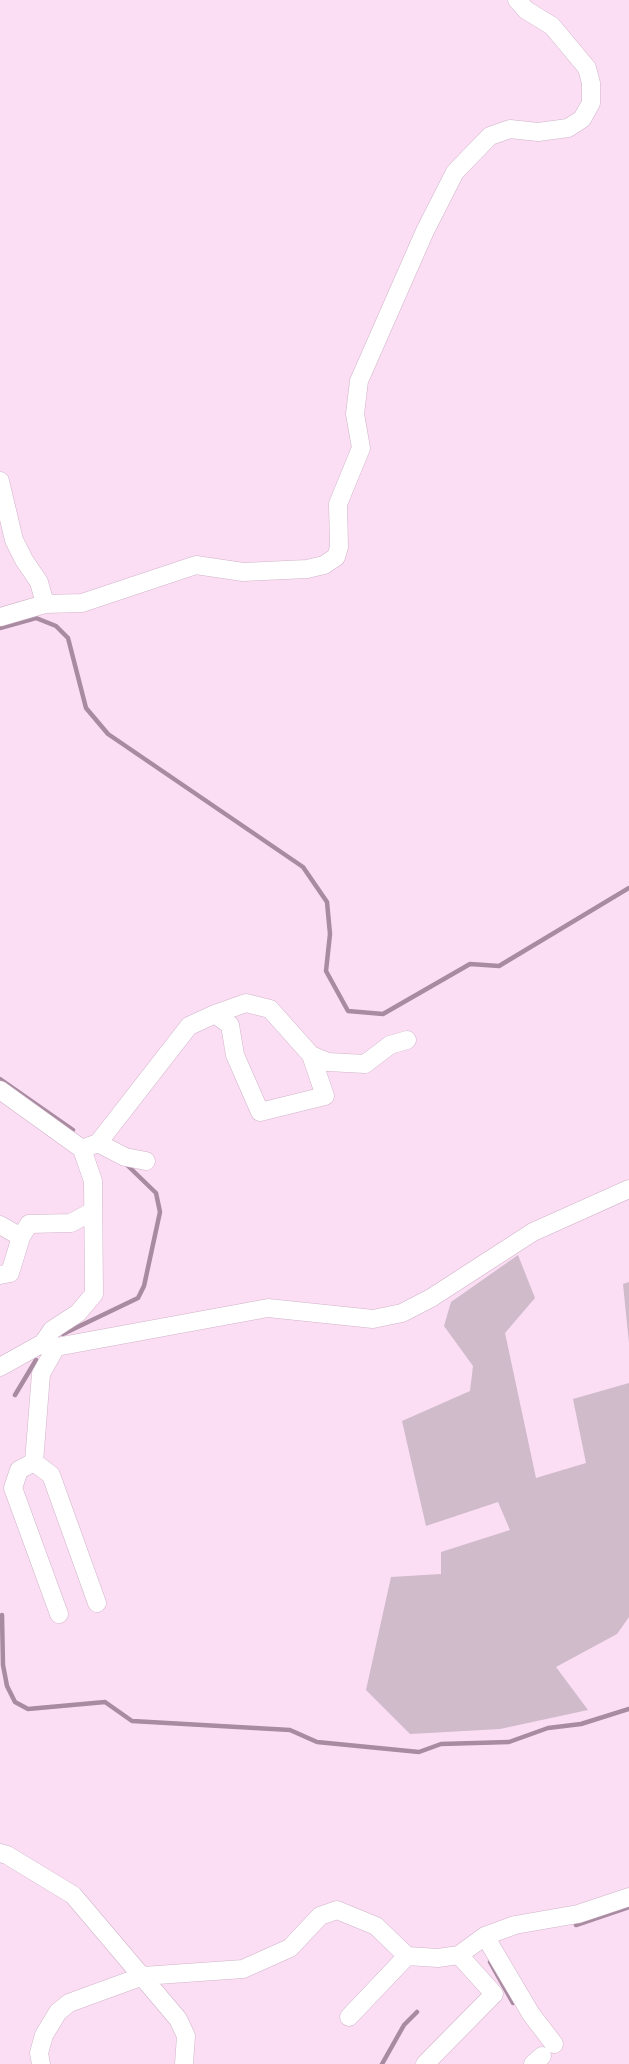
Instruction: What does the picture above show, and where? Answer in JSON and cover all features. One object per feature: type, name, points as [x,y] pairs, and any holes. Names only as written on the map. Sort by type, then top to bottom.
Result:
[{"type":"street","points":[[0,617],[45,604],[82,603],[196,565],[243,572],[308,569],[324,565],[336,557],[339,547],[338,504],[361,448],[355,414],[359,381],[425,231],[455,172],[490,136],[510,129],[538,132],[568,128],[582,119],[592,103],[591,83],[587,68],[552,26],[526,10],[517,0]]},
{"type":"street","points":[[0,481],[14,540],[24,560],[39,582],[45,604]]},
{"type":"street","points":[[34,1462],[41,1374],[50,1345],[52,1330],[78,1313],[94,1294],[93,1181],[90,1146],[189,1026],[215,1014],[246,1003],[270,1009],[311,1055],[325,1096],[260,1112],[235,1055],[230,1025],[215,1014]]},
{"type":"street","points":[[311,1055],[328,1062],[365,1064],[390,1045],[407,1040]]},
{"type":"street","points":[[0,1090],[90,1146],[125,1157],[146,1161]]},
{"type":"street","points":[[0,1367],[50,1345],[268,1308],[373,1319],[402,1313],[431,1298],[533,1232],[629,1188]]},
{"type":"street","points":[[0,1275],[10,1273],[21,1237],[29,1224],[71,1223],[93,1211]]},
{"type":"street","points":[[0,1225],[21,1237]]},
{"type":"street","points":[[34,1462],[52,1475],[97,1603]]},
{"type":"street","points":[[34,1462],[19,1470],[13,1488],[59,1614]]},
{"type":"street","points":[[0,1853],[7,1855],[73,1895],[178,2019],[186,2036],[184,2064]]},
{"type":"street","points":[[42,2064],[39,2053],[44,2036],[58,2012],[69,2003],[143,1976],[243,1968],[290,1948],[320,1916],[337,1910],[376,1926],[407,1956],[438,1958],[459,1955],[486,1936],[515,1925],[578,1914],[629,1897]]},
{"type":"street","points":[[486,1936],[531,2014],[543,2055]]},
{"type":"street","points":[[425,2064],[494,1994],[459,1955]]},
{"type":"street","points":[[349,2017],[407,1956]]},
{"type":"shaded area","points":[[518,1255],[535,1298],[505,1333],[536,1478],[586,1463],[573,1399],[629,1383],[629,1617],[617,1634],[556,1667],[588,1710],[500,1729],[410,1734],[366,1690],[391,1577],[441,1574],[441,1552],[510,1530],[498,1502],[426,1526],[402,1421],[470,1391],[473,1366],[444,1326],[451,1302]]},
{"type":"shaded area","points":[[629,1282],[629,1343],[623,1284]]},
{"type":"waterway","points":[[0,628],[36,618],[56,626],[68,638],[86,708],[108,734],[303,867],[327,902],[330,934],[326,971],[348,1011],[383,1014],[470,964],[499,966],[629,888]]},
{"type":"waterway","points":[[0,1079],[73,1130]]},
{"type":"waterway","points":[[63,1334],[138,1298],[144,1286],[160,1212],[156,1193],[126,1164]]},
{"type":"waterway","points":[[15,1395],[36,1360]]},
{"type":"waterway","points":[[2,1615],[3,1665],[7,1686],[15,1702],[28,1709],[105,1702],[132,1721],[290,1730],[317,1742],[419,1752],[441,1744],[509,1742],[548,1728],[581,1724],[629,1709]]},
{"type":"waterway","points":[[576,1925],[629,1907]]},
{"type":"waterway","points":[[490,1962],[513,2003]]},
{"type":"waterway","points":[[382,2064],[404,2025],[417,2012]]}]
